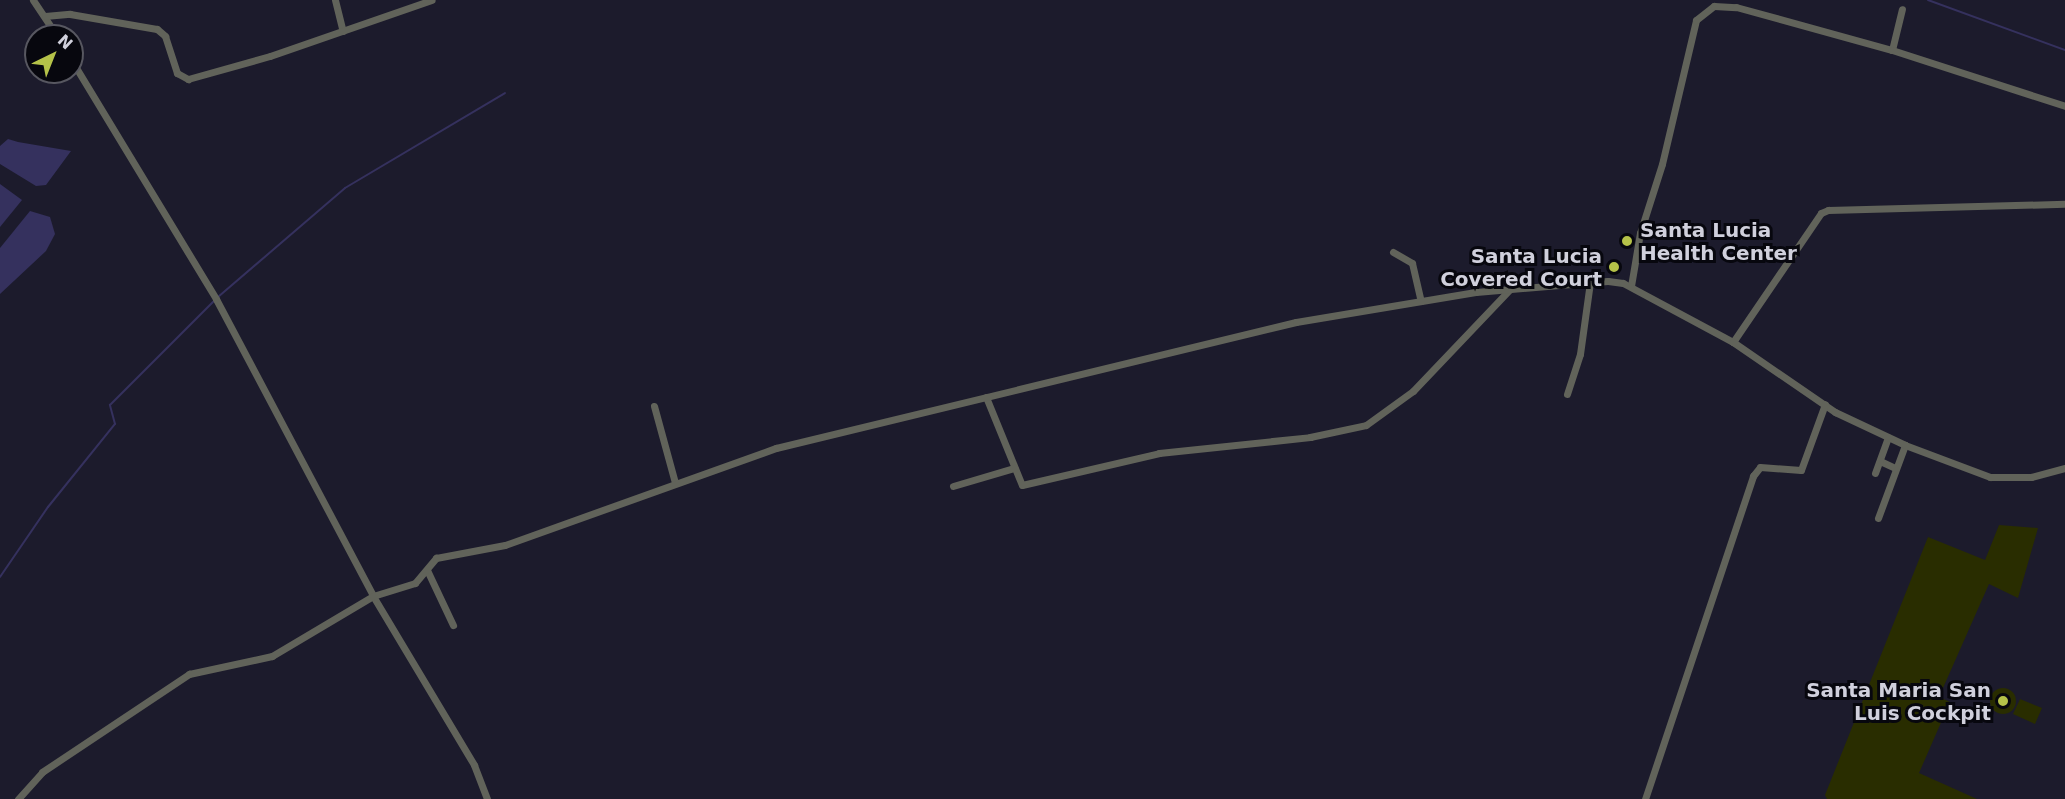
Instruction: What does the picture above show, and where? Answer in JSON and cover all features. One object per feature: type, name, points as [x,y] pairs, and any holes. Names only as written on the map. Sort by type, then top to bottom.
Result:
[{"type":"street","points":[[33,0],[50,24]]},
{"type":"street","points":[[335,0],[343,32]]},
{"type":"street","points":[[45,16],[70,14],[157,29],[165,36],[177,73],[188,79],[343,32],[432,0]]},
{"type":"street","points":[[1631,286],[1640,233],[1662,165],[1696,20],[1713,3],[1736,7],[1892,50],[2065,106]]},
{"type":"street","points":[[1892,50],[1902,9]]},
{"type":"street","points":[[84,81],[216,299],[373,596],[474,765],[487,799]]},
{"type":"street","points":[[1734,342],[1821,213],[1828,210],[2065,204]]},
{"type":"street","points":[[1393,252],[1412,263],[1421,301]]},
{"type":"street","points":[[18,799],[42,772],[189,674],[272,656],[373,596],[416,584],[436,558],[505,546],[776,448],[1296,322],[1421,301],[1511,288],[1608,280],[1631,286],[1734,342],[1825,404],[1905,445],[1990,477],[2031,477],[2065,468]]},
{"type":"street","points":[[1567,394],[1580,354],[1590,282]]},
{"type":"street","points":[[986,397],[1022,485],[1159,453],[1310,437],[1366,425],[1419,386],[1511,288]]},
{"type":"street","points":[[1645,799],[1753,476],[1760,467],[1801,470],[1825,404]]},
{"type":"street","points":[[654,406],[675,483]]},
{"type":"street","points":[[1875,473],[1888,437]]},
{"type":"street","points":[[1878,518],[1905,445]]},
{"type":"street","points":[[1880,461],[1895,468]]},
{"type":"street","points":[[954,486],[1014,468]]},
{"type":"street","points":[[427,570],[453,625]]},
{"type":"green space","points":[[1999,525],[2038,528],[2018,598],[1989,584],[1939,697],[1950,702],[1919,773],[1977,799],[1827,799],[1825,795],[1928,537],[1985,560]]},
{"type":"green space","name":"Santa Maria San Luis Cockpit","points":[[2003,688],[2012,692],[2016,701],[2012,710],[2003,714],[1994,710],[1990,701],[1994,692]]},
{"type":"green space","points":[[2020,699],[2042,708],[2035,724],[2013,714]]},
{"type":"shaded area","points":[[8,139],[71,151],[46,185],[36,186],[0,164],[0,146]]},
{"type":"shaded area","points":[[0,184],[22,200],[0,227]]},
{"type":"shaded area","points":[[30,211],[50,217],[55,234],[46,251],[0,294],[0,248]]},
{"type":"waterway","points":[[1928,0],[2065,50]]},
{"type":"waterway","points":[[218,297],[345,188],[505,93]]},
{"type":"waterway","points":[[0,577],[48,507],[115,424],[110,405],[214,301]]},
{"type":"place","name":"Santa Lucia Health Center","points":[[1627,241]]},
{"type":"place","name":"Santa Lucia Covered Court","points":[[1614,267]]},
{"type":"place","name":"Santa Maria San Luis Cockpit","points":[[2003,701]]}]
